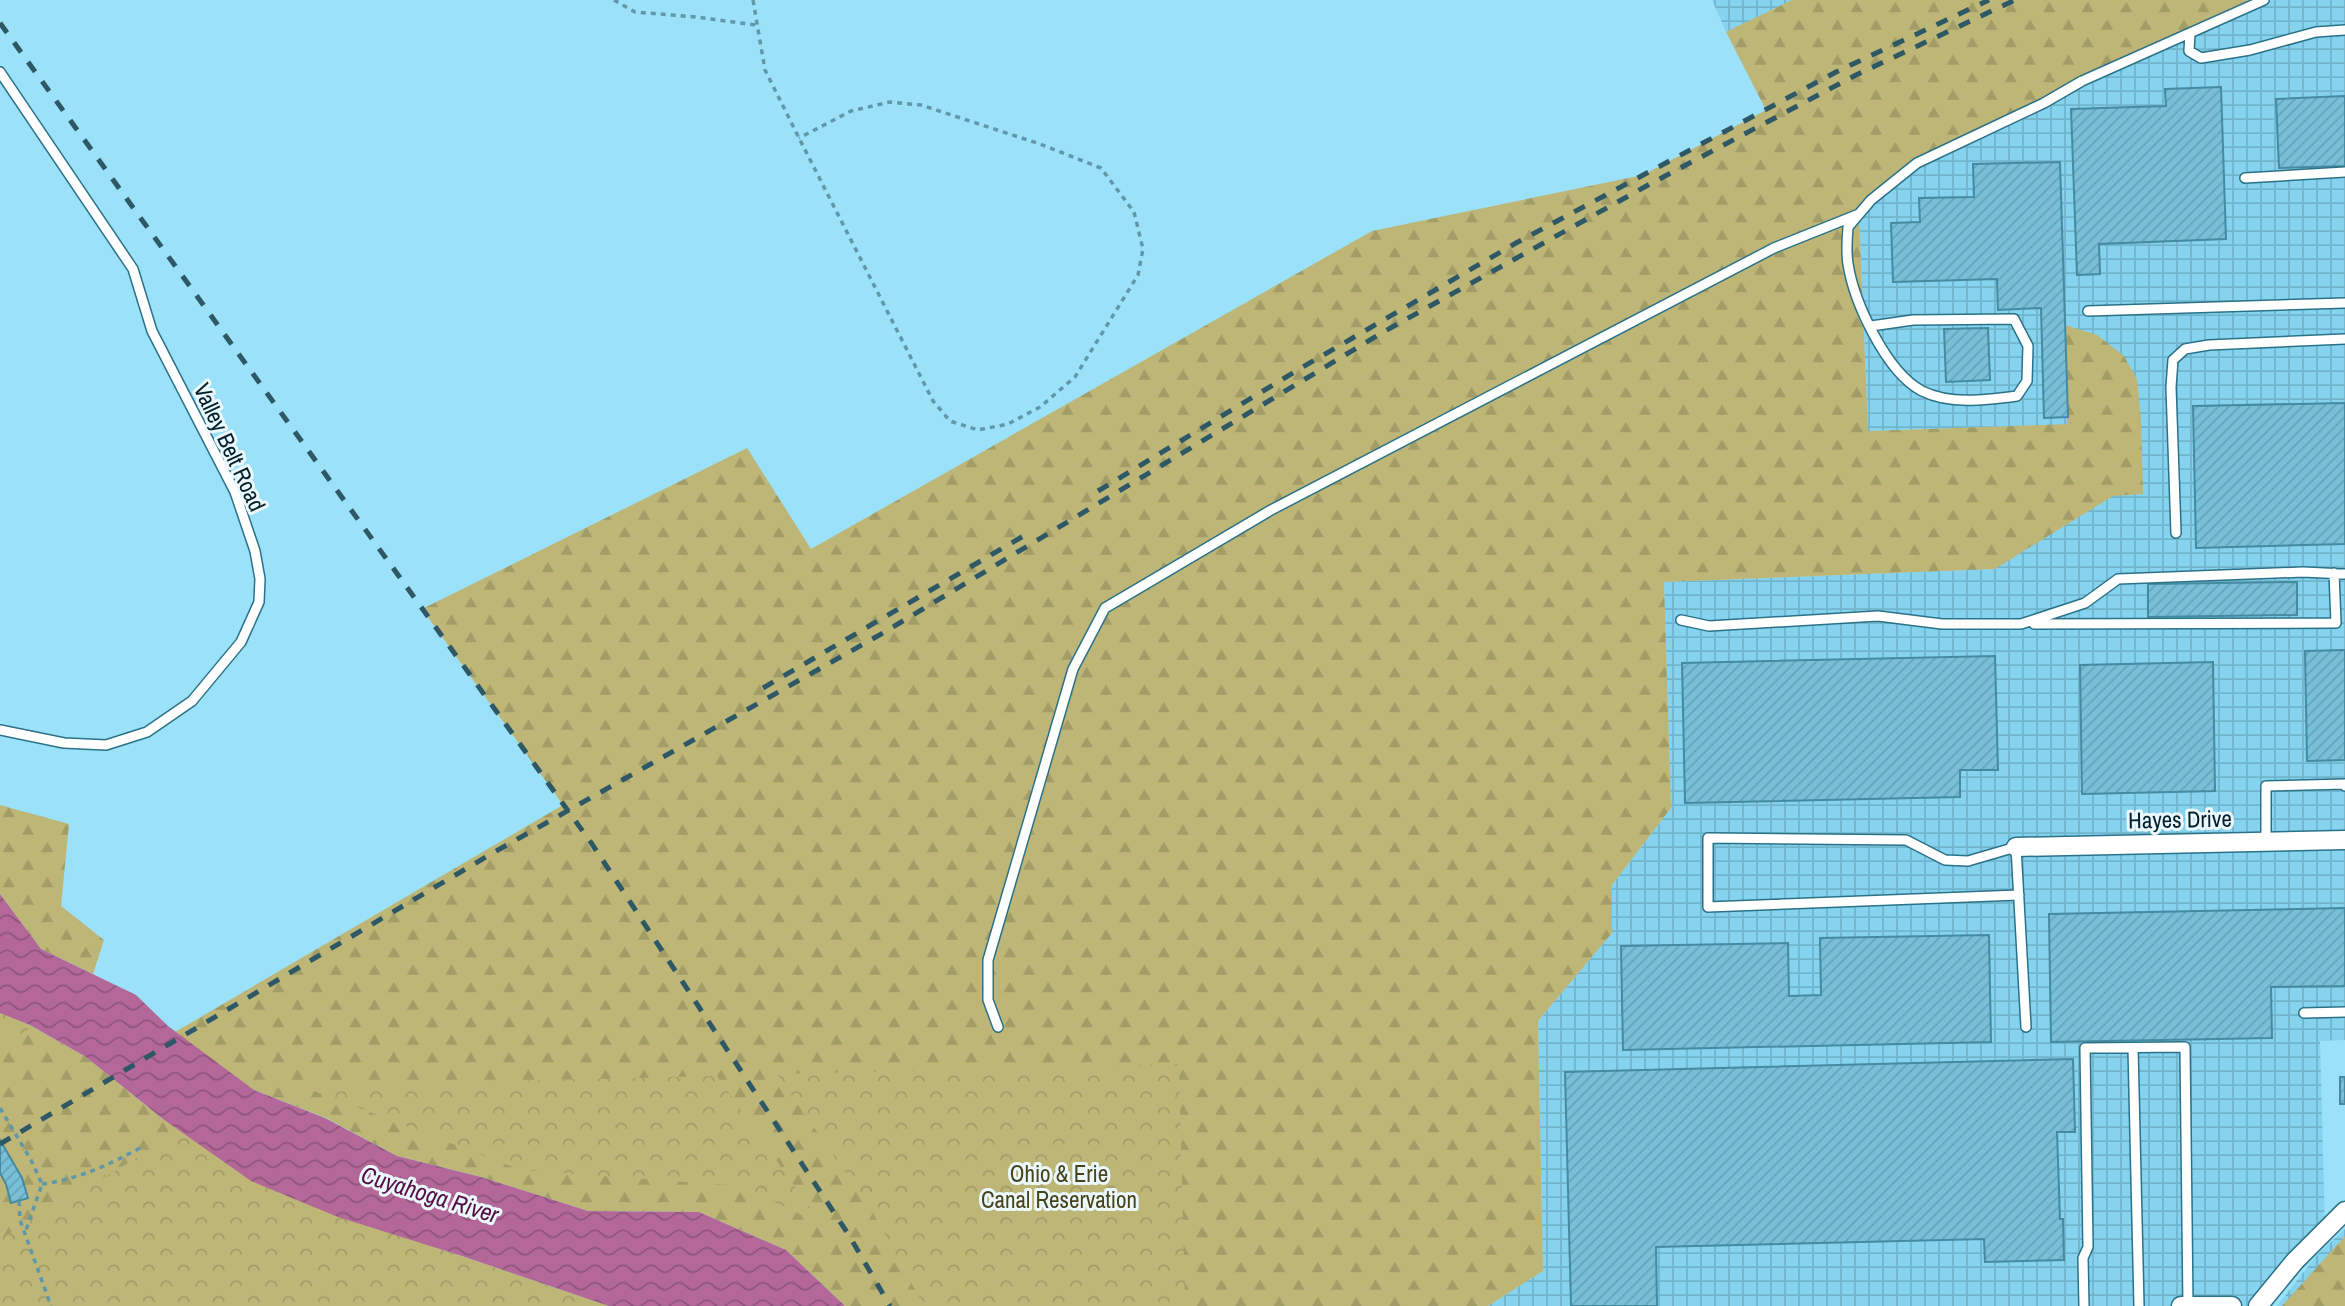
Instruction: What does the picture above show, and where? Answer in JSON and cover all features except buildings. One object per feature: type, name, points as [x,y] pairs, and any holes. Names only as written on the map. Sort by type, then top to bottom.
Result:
[{"type":"street","name":"Hayes Drive","points":[[2016,846],[2345,840]]},
{"type":"street","points":[[2258,1306],[2295,1261],[2345,1211]]},
{"type":"street","points":[[2181,1306],[2232,1306]]},
{"type":"lane","points":[[1871,326],[1913,320],[2014,319],[2028,346],[2026,381],[2017,396],[1982,400],[1952,399],[1922,391],[1901,376],[1871,326],[1853,285],[1847,262],[1847,227],[1871,200],[1917,163],[2045,103],[2081,81],[2264,0]]},
{"type":"lane","points":[[2190,33],[2189,51],[2201,58],[2250,50],[2316,32],[2345,30]]},
{"type":"lane","name":"Valley Belt Road","points":[[0,72],[133,269],[152,331],[235,492],[255,551],[260,579],[259,602],[240,642],[192,701],[147,732],[106,745],[64,743],[0,730]]},
{"type":"lane","points":[[2245,178],[2345,172]]},
{"type":"lane","points":[[998,1027],[988,1000],[988,960],[1073,670],[1105,608],[1271,510],[1774,248],[1859,214]]},
{"type":"lane","points":[[2088,311],[2345,303]]},
{"type":"lane","points":[[2176,533],[2171,398],[2173,360],[2185,349],[2209,345],[2345,339]]},
{"type":"lane","points":[[2021,624],[2085,603],[2118,579],[2296,572],[2345,574]]},
{"type":"lane","points":[[1681,620],[1709,626],[1878,616],[1942,624],[2336,623],[2334,573]]},
{"type":"lane","points":[[2266,841],[2266,786],[2345,786]]},
{"type":"lane","points":[[2020,895],[1708,907],[1708,838],[1906,840],[1945,860],[1968,861],[2016,846],[2020,895],[2026,1027]]},
{"type":"lane","points":[[2304,1013],[2345,1012]]},
{"type":"lane","points":[[2084,1306],[2083,1258],[2088,1247],[2085,1048],[2185,1047],[2188,1306]]},
{"type":"lane","points":[[2133,1048],[2138,1306]]},
{"type":"path","points":[[614,0],[635,12],[756,25]]},
{"type":"path","points":[[753,0],[765,70],[799,138],[933,401],[950,421],[978,430],[1008,424],[1041,407],[1075,377],[1139,275],[1143,249],[1134,212],[1101,168],[1041,144],[920,105],[890,103],[851,111],[799,138]]},
{"type":"path","points":[[0,1108],[42,1184],[25,1233]]},
{"type":"path","points":[[42,1184],[67,1181],[90,1174],[144,1146]]},
{"type":"path","points":[[19,1201],[20,1220],[51,1306]]},
{"type":"shaded area","points":[[1712,0],[1792,0],[1726,32]]},
{"type":"shaded area","points":[[2264,0],[2345,0],[2345,1040],[2320,1041],[2325,1229],[2258,1306],[1488,1306],[1543,1271],[1538,1021],[1612,933],[1612,885],[1671,808],[1664,582],[1995,569],[2113,423],[1868,431],[1859,214],[1917,163]]},
{"type":"shaded area","points":[[2345,1229],[2345,1306],[2277,1306],[2317,1255]]},
{"type":"green space","points":[[1792,0],[2264,0],[1917,163],[1859,214],[1868,431],[2067,424],[2065,325],[2097,335],[2124,356],[2137,379],[2143,494],[2113,496],[1995,569],[1664,582],[1671,808],[1612,885],[1612,933],[1538,1021],[1543,1271],[1488,1306],[845,1306],[786,1250],[699,1212],[588,1211],[481,1177],[397,1156],[326,1118],[254,1090],[170,1035],[563,805],[422,609],[747,448],[811,549],[1372,231],[1643,175],[1766,110],[1726,32]]},
{"type":"green space","points":[[0,805],[69,824],[61,906],[104,940],[93,974],[41,949],[0,894]]},
{"type":"green space","points":[[0,1001],[30,1028],[0,1046]]},
{"type":"green space","points":[[0,1013],[30,1025],[86,1057],[163,1119],[338,1217],[609,1306],[0,1306]]},
{"type":"green space","name":"Ohio & Erie Canal Reservation","points":[[1179,1064],[1185,1306],[924,1306],[872,1211],[777,1074]]},
{"type":"green space","points":[[717,1076],[821,1224],[741,1186],[521,1170],[301,1086]]},
{"type":"green space","points":[[187,1128],[217,1150],[433,1247],[609,1306],[0,1306],[0,1239]]},
{"type":"green space","points":[[2345,1236],[2345,1306],[2282,1306]]},
{"type":"water","name":"Cuyahoga River","points":[[0,894],[41,949],[136,995],[168,1026],[254,1090],[325,1118],[397,1156],[481,1177],[588,1211],[699,1212],[786,1250],[845,1306],[609,1306],[338,1217],[251,1181],[163,1119],[86,1057],[30,1025],[0,1013]]},
{"type":"railway","points":[[1098,491],[1301,368],[1516,243],[1836,72],[1989,0]]},
{"type":"railway","points":[[0,1144],[491,854],[883,633],[1385,331],[1650,184],[1856,75],[2015,0]]},
{"type":"railway","points":[[0,23],[592,844],[850,1237],[890,1306]]},
{"type":"railway","points":[[763,688],[1032,531]]}]
